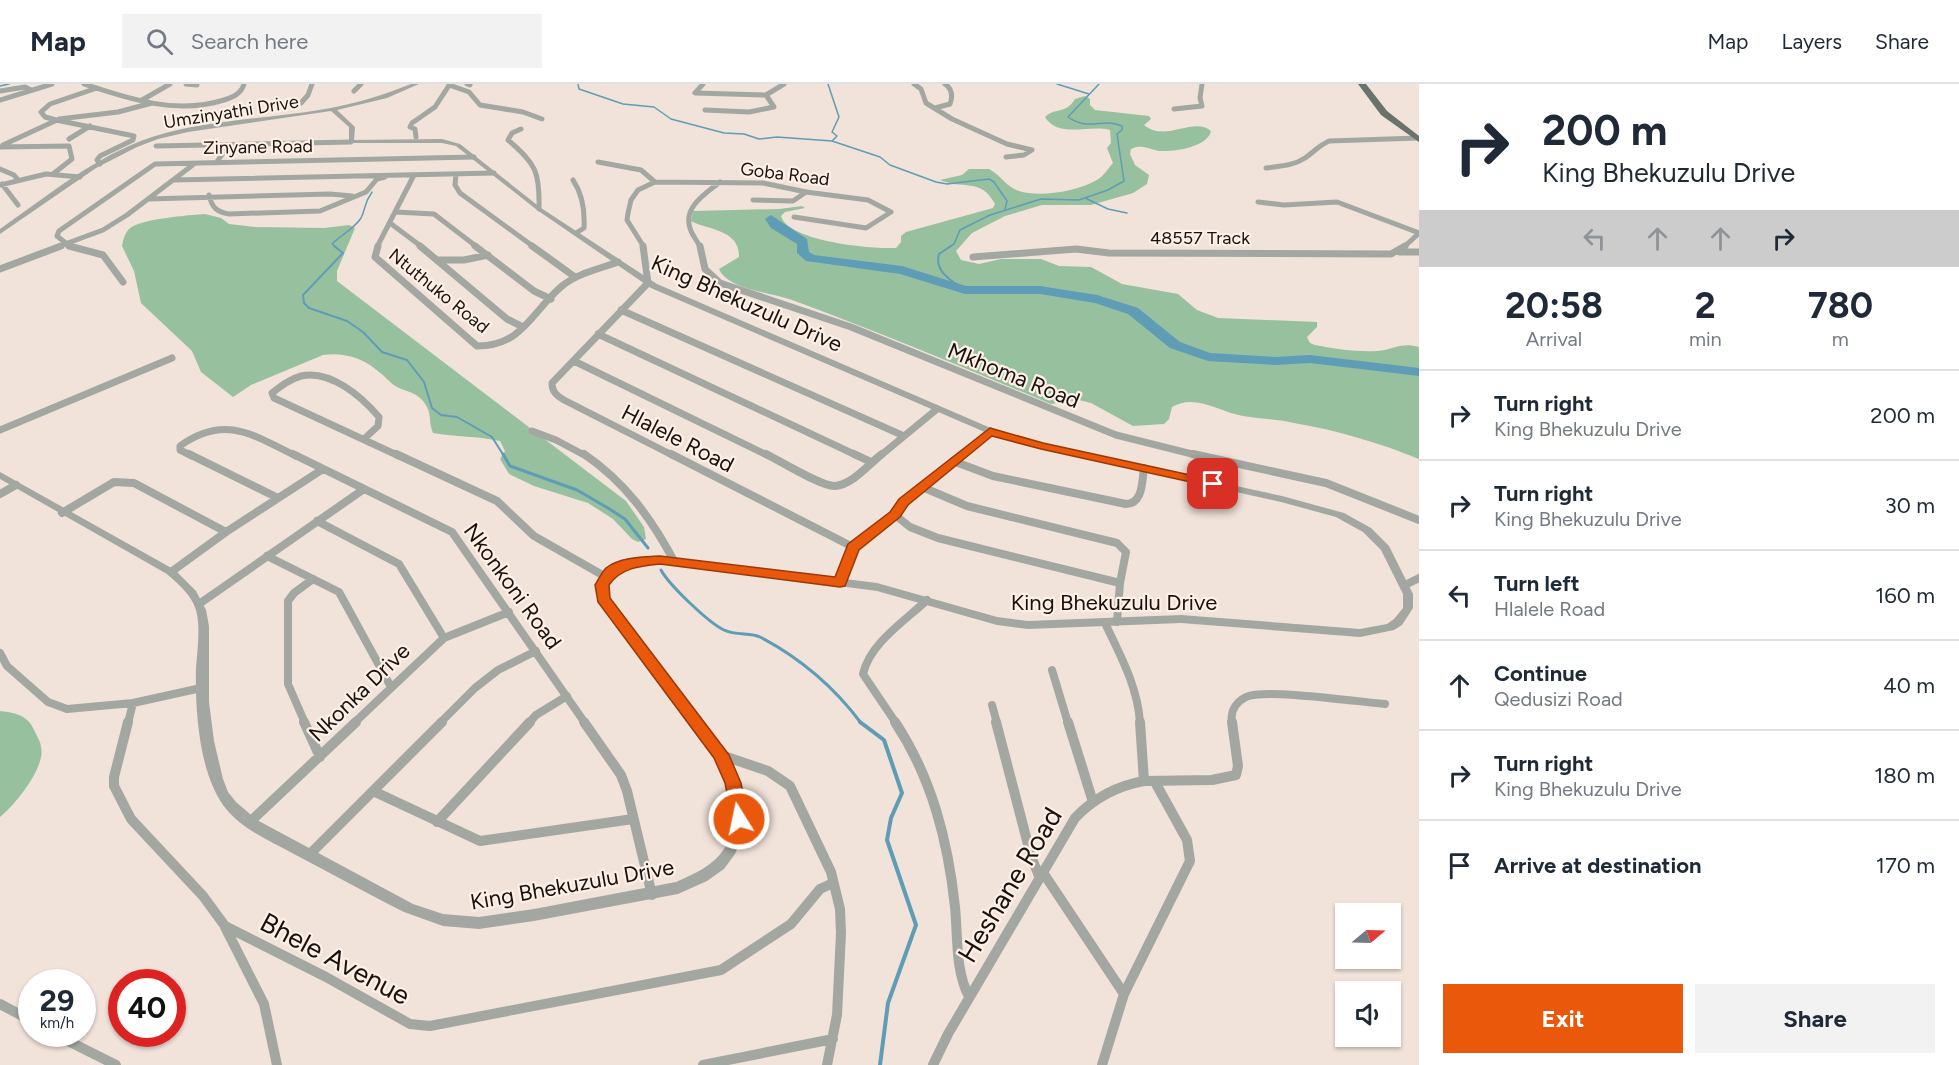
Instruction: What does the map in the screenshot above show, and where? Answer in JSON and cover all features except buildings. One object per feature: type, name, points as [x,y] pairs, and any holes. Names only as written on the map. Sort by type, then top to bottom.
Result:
[{"type":"main road","points":[[1362,84],[1384,112],[1418,137]]},
{"type":"main road","points":[[1369,84],[1388,108],[1418,137]]},
{"type":"street","points":[[0,100],[52,84]]},
{"type":"street","points":[[84,84],[153,103],[182,107],[217,103],[237,95],[243,89],[244,84]]},
{"type":"street","points":[[142,100],[170,84]]},
{"type":"street","points":[[186,84],[197,85]]},
{"type":"street","points":[[301,103],[308,95],[312,84]]},
{"type":"street","points":[[354,91],[360,84]]},
{"type":"street","name":"Umzinyathi Drive","points":[[1,231],[80,177],[130,147],[176,133],[333,111],[382,98],[416,84]]},
{"type":"street","points":[[416,136],[416,130],[410,127],[411,124],[418,116],[437,104],[449,84],[469,92],[480,105],[523,112],[542,119]]},
{"type":"street","points":[[703,84],[695,93],[766,96],[784,84]]},
{"type":"street","points":[[914,84],[921,89],[926,103],[1007,144],[1028,147],[1032,150],[1024,155],[1006,157]]},
{"type":"street","points":[[935,108],[950,104],[952,100],[951,89],[945,84]]},
{"type":"street","points":[[1174,109],[1202,106],[1200,98],[1202,84]]},
{"type":"street","points":[[0,91],[25,87],[32,90]]},
{"type":"street","points":[[97,88],[42,109],[44,116],[57,120],[128,133],[134,137],[100,156],[97,160],[100,164]]},
{"type":"street","points":[[705,110],[749,112],[774,107],[766,96]]},
{"type":"street","points":[[0,146],[69,116],[118,112],[153,103]]},
{"type":"street","points":[[156,146],[351,142],[352,127],[333,111]]},
{"type":"street","points":[[69,138],[90,126]]},
{"type":"street","points":[[521,129],[512,133],[508,140],[536,167],[540,196],[539,209]]},
{"type":"street","points":[[1266,168],[1294,164],[1307,158],[1316,147],[1329,141],[1418,137]]},
{"type":"street","name":"King Bhekuzulu Drive","points":[[200,603],[203,627],[201,688],[204,719],[218,784],[230,805],[250,822],[409,908],[426,916],[460,923],[496,922],[652,895],[678,888],[703,877],[725,857],[734,841],[739,819],[739,806],[733,783],[721,755],[606,605],[601,591],[606,577],[617,568],[637,561],[674,561],[877,586],[1011,624],[1181,619],[1370,633],[1390,627],[1404,615],[1409,600],[1405,585],[1380,542],[1350,519],[1282,499],[1041,446],[990,431],[648,283],[539,209],[458,145],[447,141],[351,142]]},
{"type":"street","points":[[216,163],[229,145]]},
{"type":"street","points":[[0,146],[70,146],[71,161],[53,174]]},
{"type":"street","name":"Zinyane Road","points":[[0,268],[109,227],[195,163],[474,157]]},
{"type":"street","points":[[598,162],[641,170],[655,182]]},
{"type":"street","points":[[123,282],[112,264],[102,254],[79,250],[66,244],[57,236],[59,231],[149,165],[195,163]]},
{"type":"street","points":[[0,169],[14,175],[18,180]]},
{"type":"street","points":[[173,180],[494,173]]},
{"type":"street","points":[[18,204],[1,184],[53,174],[80,177]]},
{"type":"street","points":[[456,174],[455,185],[460,193],[575,277]]},
{"type":"street","points":[[209,195],[211,205],[217,211],[229,214],[320,211],[366,192],[377,179],[390,175]]},
{"type":"street","name":"Ntuthuko Road","points":[[414,175],[376,250],[375,257],[475,345],[491,346],[506,343],[575,277],[618,262]]},
{"type":"street","points":[[573,180],[578,186],[584,212],[584,228],[576,233]]},
{"type":"street","points":[[648,283],[645,249],[627,220],[636,190],[643,184],[655,182]]},
{"type":"street","name":"Goba Road","points":[[655,182],[763,183],[806,192],[868,200],[891,212],[872,226],[864,228],[794,217]]},
{"type":"street","name":"Mkhoma Road","points":[[720,182],[696,202],[688,215],[690,229],[700,246],[705,269],[723,285],[851,327],[1116,435],[1160,447],[1313,480],[1349,491],[1419,520]]},
{"type":"street","points":[[148,199],[209,195],[292,196],[328,192],[352,196]]},
{"type":"street","points":[[753,200],[793,201],[806,192]]},
{"type":"street","points":[[1258,202],[1284,205],[1337,202],[1419,233]]},
{"type":"street","points":[[395,212],[434,214],[534,291],[551,299]]},
{"type":"street","points":[[390,224],[407,234],[507,319],[523,327]]},
{"type":"street","points":[[1400,252],[1410,239],[1419,233]]},
{"type":"street","name":"48557 Track","points":[[973,257],[1076,249],[1167,254],[1419,252]]},
{"type":"street","points":[[436,259],[452,262],[472,260],[488,255]]},
{"type":"street","name":"Hlalele Road","points":[[648,283],[552,383],[553,393],[853,548]]},
{"type":"street","points":[[621,309],[904,436]]},
{"type":"street","points":[[598,334],[871,462]]},
{"type":"street","points":[[0,430],[172,357]]},
{"type":"street","points":[[574,360],[823,483],[841,486],[938,409]]},
{"type":"street","points":[[364,439],[378,426],[379,417],[355,394],[339,385],[315,375],[304,375],[273,392],[274,398],[497,501],[534,536],[606,577]]},
{"type":"street","name":"Nkonkoni Road","points":[[278,498],[180,450],[182,444],[202,433],[240,430],[452,532],[621,775],[627,791],[652,895]]},
{"type":"street","points":[[532,431],[575,447],[609,471],[661,537],[674,561]]},
{"type":"street","points":[[840,583],[853,548],[895,514],[900,506],[952,461],[990,431]]},
{"type":"street","points":[[952,461],[993,476],[1126,504],[1132,504],[1138,499],[1144,468]]},
{"type":"street","points":[[171,572],[226,532],[323,469]]},
{"type":"street","points":[[0,475],[62,513],[171,572],[184,583],[200,603],[364,489]]},
{"type":"street","points":[[62,513],[114,482],[122,480],[134,483],[226,532]]},
{"type":"street","points":[[0,494],[16,485]]},
{"type":"street","points":[[922,488],[967,506],[1118,543],[1126,552],[1120,583],[1117,622]]},
{"type":"street","points":[[895,514],[910,527],[938,538],[1120,583]]},
{"type":"street","points":[[317,521],[399,564],[444,638]]},
{"type":"street","points":[[267,556],[336,589],[343,596],[391,687]]},
{"type":"street","points":[[1405,585],[1419,578]]},
{"type":"street","points":[[313,579],[294,593],[288,601],[286,674],[290,693],[320,757]]},
{"type":"street","points":[[927,600],[873,652],[865,663],[863,674],[911,746],[940,816],[955,905],[962,981],[969,997]]},
{"type":"street","name":"Nkonka Drive","points":[[250,822],[444,638],[509,612]]},
{"type":"street","points":[[1102,1065],[1124,994],[1190,861],[1187,840],[1149,782],[1139,706],[1130,678],[1105,623]]},
{"type":"street","points":[[309,855],[482,682],[498,670],[536,651]]},
{"type":"street","points":[[0,653],[7,666],[15,674],[56,707],[79,710],[133,703],[201,688]]},
{"type":"street","points":[[1052,670],[1093,802]]},
{"type":"street","name":"Heshane Road","points":[[933,1065],[1040,873],[1075,818],[1093,802],[1117,788],[1149,782],[1218,780],[1236,775],[1238,766],[1231,716],[1236,704],[1248,696],[1271,694],[1385,704]]},
{"type":"street","points":[[438,822],[536,716],[567,696]]},
{"type":"street","name":"Bhele Avenue","points":[[133,703],[116,764],[114,786],[130,819],[203,896],[225,926],[326,977],[410,1024],[430,1026],[721,970],[791,924],[820,889],[833,883]]},
{"type":"street","points":[[992,705],[1031,856],[1040,873],[1124,994]]},
{"type":"street","points":[[721,755],[768,771],[790,786],[825,859],[841,920],[833,1039],[827,1065]]},
{"type":"street","points":[[374,791],[473,840],[488,841],[633,819]]},
{"type":"street","points":[[225,926],[264,1004],[277,1065]]},
{"type":"street","points":[[0,1004],[18,1014]]},
{"type":"street","points":[[704,1065],[833,1039]]},
{"type":"street","points":[[80,1047],[116,1065]]},
{"type":"green space","points":[[1085,96],[1090,99],[1090,105],[1095,110],[1149,116],[1151,119],[1144,125],[1152,130],[1170,131],[1196,126],[1211,131],[1204,141],[1197,145],[1173,151],[1142,147],[1131,149],[1130,154],[1135,165],[1149,175],[1147,184],[1133,193],[1091,205],[1042,205],[1005,216],[972,233],[956,251],[961,260],[979,264],[1001,259],[1041,259],[1059,266],[1091,267],[1122,284],[1178,294],[1197,310],[1218,318],[1317,322],[1317,327],[1307,337],[1310,343],[1315,345],[1361,351],[1377,351],[1407,345],[1419,347],[1419,459],[1342,433],[1243,416],[1199,403],[1181,403],[1172,407],[1169,419],[1164,424],[1133,426],[1091,403],[1079,400],[1051,404],[825,312],[731,282],[719,269],[739,257],[734,241],[721,232],[691,221],[693,211],[779,209],[802,206],[805,208],[785,212],[781,216],[787,225],[799,232],[832,242],[896,248],[901,242],[901,236],[906,232],[993,208],[995,204],[984,190],[940,180],[962,175],[969,169],[989,169],[1014,189],[1038,194],[1061,192],[1083,186],[1101,177],[1113,163],[1107,148],[1111,143],[1110,130],[1066,129],[1051,124],[1045,117],[1068,107],[1075,99]]},
{"type":"green space","points":[[205,214],[221,218],[229,224],[255,227],[324,228],[349,225],[355,228],[337,271],[337,281],[626,501],[644,527],[646,539],[638,542],[632,539],[613,519],[588,503],[534,486],[509,474],[500,459],[505,451],[500,441],[433,433],[428,410],[421,398],[395,386],[373,367],[353,357],[338,354],[323,355],[251,385],[233,397],[201,372],[192,351],[141,303],[134,271],[122,246],[126,232],[135,226],[165,218]]},
{"type":"green space","points":[[0,711],[22,716],[30,723],[40,742],[41,755],[39,765],[28,785],[0,817]]},
{"type":"waterway","points":[[0,86],[9,84]]},
{"type":"waterway","points":[[578,84],[579,89],[623,104],[654,107],[671,119],[724,133],[744,134],[759,139],[777,137],[832,141]]},
{"type":"waterway","points":[[828,84],[839,117],[832,132],[837,136],[832,141]]},
{"type":"waterway","points":[[1057,84],[1089,94]]},
{"type":"waterway","points":[[949,247],[954,244],[960,230],[990,215],[1041,199],[1079,200],[1108,190],[1124,181],[1117,134],[1122,130],[1122,126],[1108,123],[1082,123],[1068,117],[1099,84]]},
{"type":"waterway","points":[[832,141],[880,157],[890,165],[936,182],[947,184],[989,179],[994,182],[1007,201],[1005,209]]},
{"type":"waterway","points":[[336,247],[332,244],[361,218],[372,192]]},
{"type":"waterway","points":[[1085,198],[1108,209],[1127,213]]},
{"type":"waterway","points":[[771,219],[775,225],[803,242],[803,253],[810,258],[902,270],[965,290],[1040,290],[1097,299],[1133,311],[1175,345],[1208,357],[1275,361],[1310,359],[1419,372]]},
{"type":"waterway","points":[[334,246],[343,253],[303,295],[304,303],[309,308],[347,321],[363,332],[382,352],[407,360],[424,382],[432,408],[441,415],[457,417],[492,437],[504,456]]},
{"type":"waterway","points":[[951,246],[939,254],[939,266],[945,275],[965,290]]},
{"type":"waterway","points":[[503,454],[510,466],[577,490],[625,519],[648,548]]},
{"type":"waterway","points":[[661,570],[680,594],[717,626],[729,632],[760,637],[789,654],[828,686],[861,722]]},
{"type":"waterway","points":[[861,722],[884,740],[902,793],[891,818],[887,840],[916,925],[888,1003],[880,1065]]},
{"type":"route","points":[[739,819],[739,806],[733,783],[721,755],[703,728],[606,605],[601,591],[606,577],[611,572],[637,561],[660,560],[840,583],[853,548],[895,514],[903,502],[990,431],[1041,446],[1213,484]]}]
